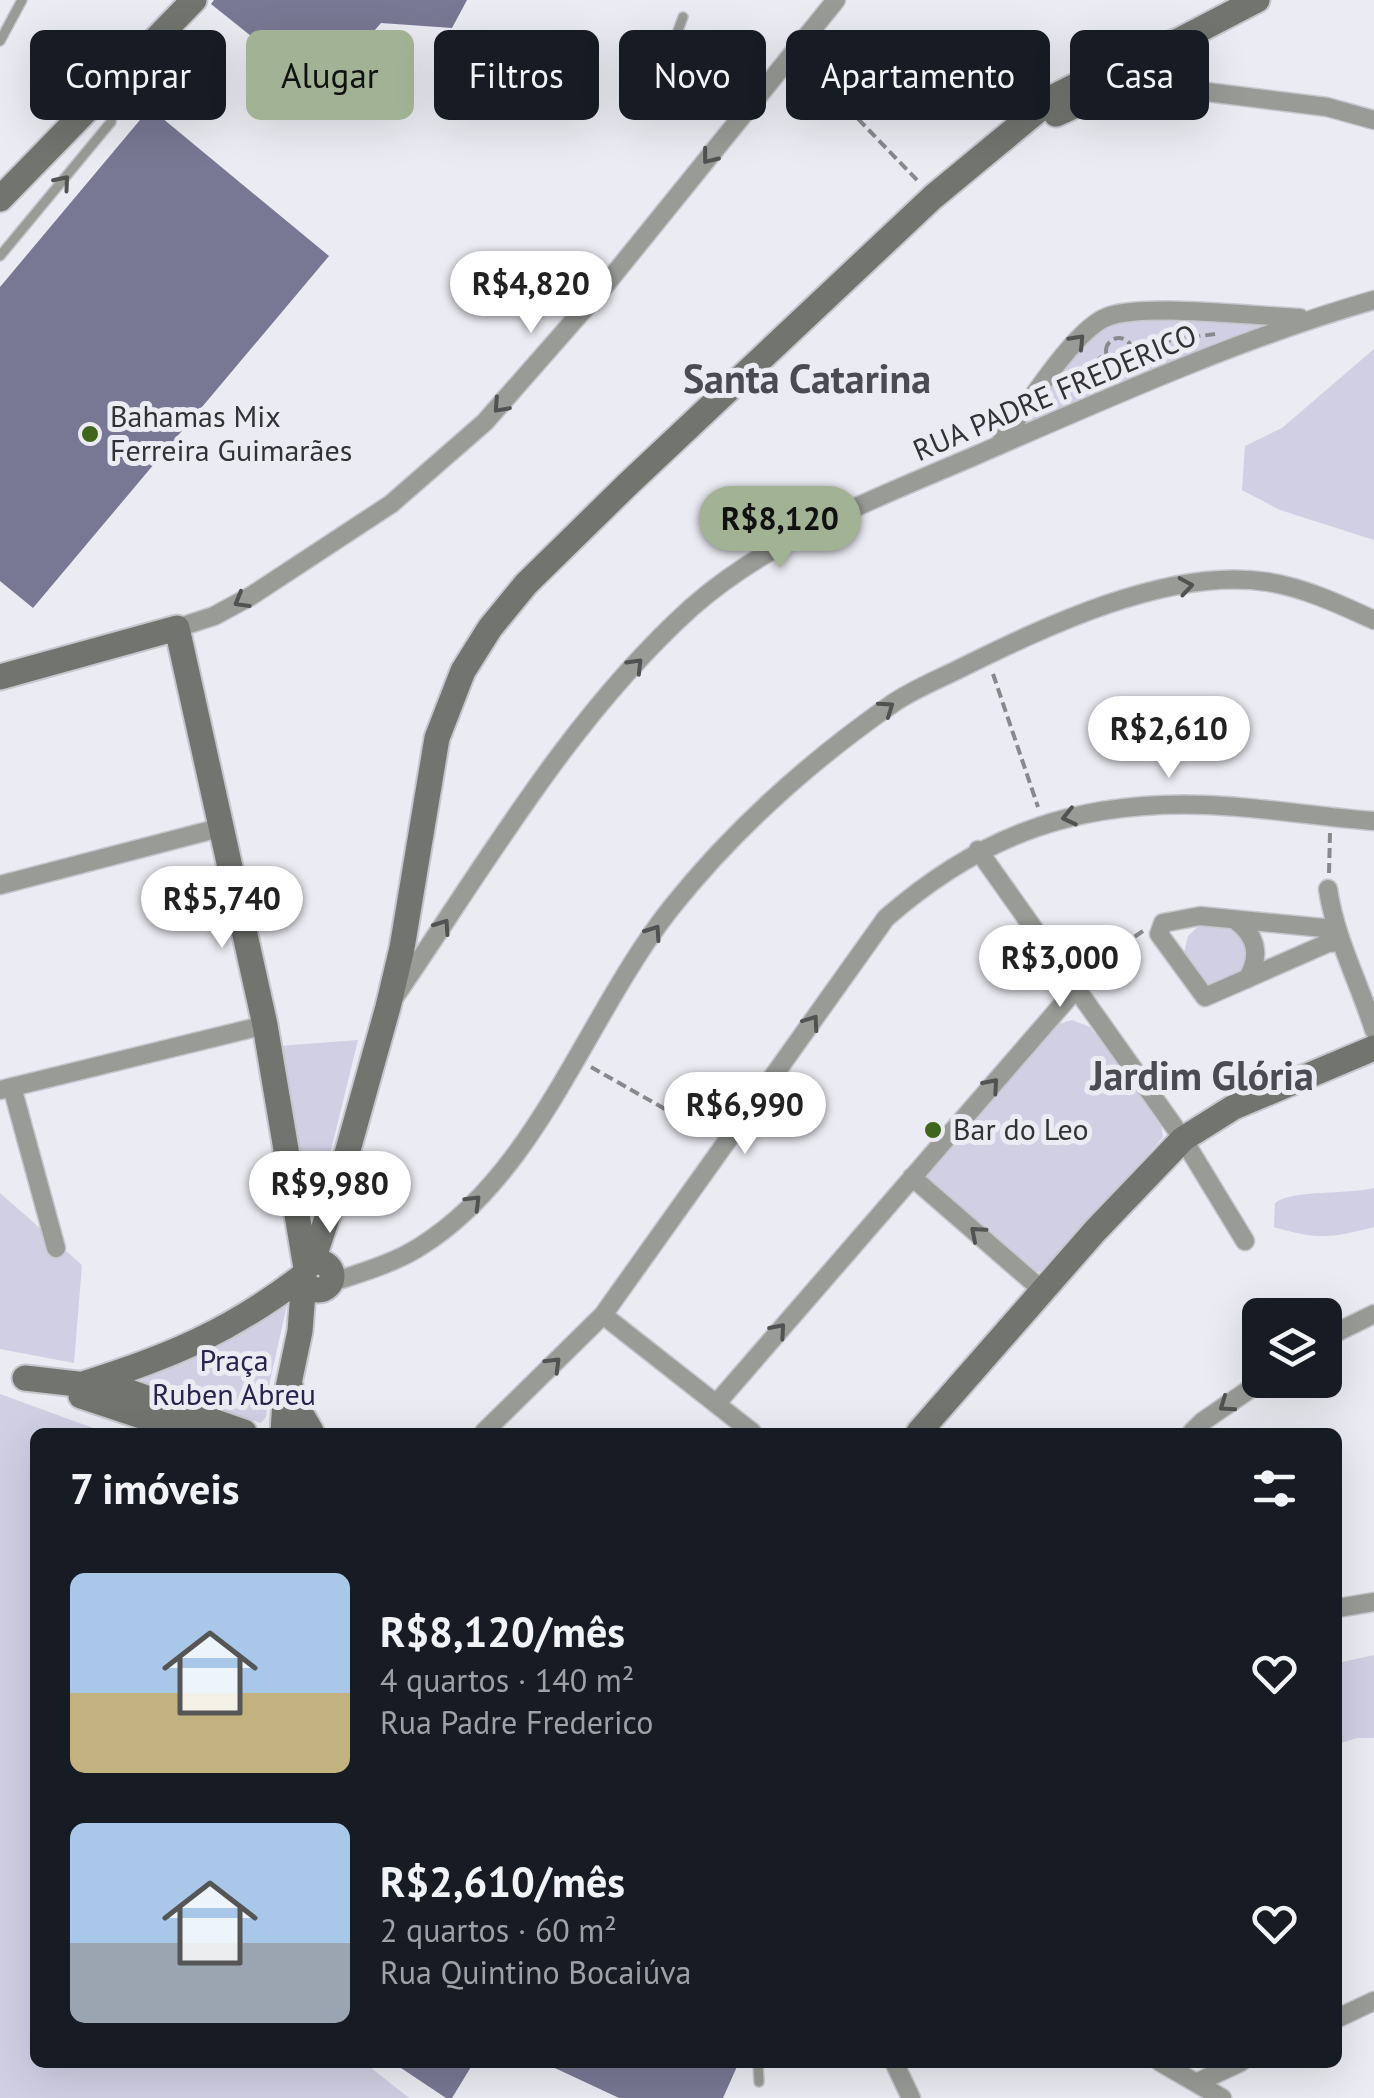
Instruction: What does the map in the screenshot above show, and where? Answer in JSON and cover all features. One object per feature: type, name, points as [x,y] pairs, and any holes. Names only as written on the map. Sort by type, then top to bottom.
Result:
[{"type":"main road","points":[[164,30],[194,0]]},
{"type":"main road","points":[[1199,30],[1257,0]]},
{"type":"main road","points":[[284,1428],[289,1380],[329,1211],[402,948],[437,738],[462,670],[526,584],[933,196],[1018,129],[1070,103]]},
{"type":"main road","points":[[0,199],[76,120]]},
{"type":"main road","points":[[0,677],[177,628],[224,827],[316,1275]]},
{"type":"main road","points":[[921,1428],[1042,1290],[1183,1139],[1234,1107],[1374,1048]]},
{"type":"main road","points":[[83,1384],[190,1347],[316,1275]]},
{"type":"main road","points":[[0,1371],[177,1428]]},
{"type":"main road","points":[[25,1378],[120,1389],[232,1428]]},
{"type":"main road","points":[[289,1380],[294,1402],[310,1428]]},
{"type":"street","points":[[810,30],[836,0]]},
{"type":"street","points":[[177,628],[214,616],[251,596],[391,504],[485,422],[560,338],[786,58]]},
{"type":"street","points":[[1209,93],[1327,107],[1374,120]]},
{"type":"street","points":[[998,446],[1079,337],[1106,317],[1138,311],[1311,318],[1374,300]]},
{"type":"street","name":"RUA PADRE FREDERICO","points":[[388,1007],[559,756],[612,690],[692,607],[764,553],[853,509],[998,446],[1311,318]]},
{"type":"street","points":[[316,1275],[420,1247],[470,1207],[514,1158],[668,912],[723,844],[815,761],[896,701],[1092,608],[1163,589],[1211,582],[1265,581],[1321,596],[1374,620]]},
{"type":"street","points":[[488,1428],[603,1315],[886,918],[924,885],[978,850],[1044,824],[1134,805],[1208,805],[1374,821]]},
{"type":"street","points":[[0,886],[224,827]]},
{"type":"street","points":[[978,850],[1183,1139],[1245,1242]]},
{"type":"street","points":[[1328,889],[1340,937],[1374,1030]]},
{"type":"street","points":[[1200,916],[1324,928],[1340,937],[1205,997],[1159,934],[1164,924],[1200,916]]},
{"type":"street","points":[[1233,918],[1254,939],[1255,962],[1246,979]]},
{"type":"street","points":[[716,1404],[1072,986]]},
{"type":"street","points":[[56,1248],[6,1088],[266,1025]]},
{"type":"street","points":[[912,1177],[1042,1290]]},
{"type":"street","points":[[1342,1330],[1374,1314]]},
{"type":"street","points":[[603,1315],[747,1428]]},
{"type":"street","points":[[1196,1428],[1242,1394]]},
{"type":"street","points":[[1342,1607],[1374,1602]]},
{"type":"street","points":[[1342,2016],[1374,2001]]},
{"type":"street","points":[[897,2068],[912,2098]]},
{"type":"street","points":[[1170,2068],[1222,2098]]},
{"type":"street","points":[[1196,2083],[1228,2068]]},
{"type":"lane","points":[[0,40],[22,0]]},
{"type":"lane","points":[[0,10],[12,16]]},
{"type":"lane","points":[[683,17],[670,52],[671,64],[736,122]]},
{"type":"lane","points":[[0,256],[111,120]]},
{"type":"lane","points":[[758,2068],[759,2082]]},
{"type":"path","points":[[860,120],[933,196]]},
{"type":"path","points":[[1122,338],[1128,343],[1131,354],[1126,361],[1118,363],[1108,357],[1107,345],[1113,339],[1122,338]]},
{"type":"path","points":[[986,656],[1044,824]]},
{"type":"path","points":[[1328,889],[1331,818]]},
{"type":"path","points":[[1072,986],[1147,928],[1164,924]]},
{"type":"path","points":[[575,1058],[726,1143]]},
{"type":"green space","points":[[1137,318],[1278,324],[1018,428],[1083,341],[1109,324]]},
{"type":"green space","points":[[1374,349],[1374,540],[1280,510],[1242,490],[1245,446],[1282,428]]},
{"type":"green space","points":[[1204,921],[1244,930],[1248,971],[1210,988],[1200,984],[1183,957],[1188,936]]},
{"type":"green space","points":[[1072,1020],[1090,1027],[1160,1117],[1163,1137],[1050,1271],[1036,1272],[926,1183],[925,1178],[1049,1027]]},
{"type":"green space","points":[[358,1040],[312,1228],[279,1046]]},
{"type":"green space","points":[[1374,1188],[1374,1227],[1324,1236],[1274,1227],[1275,1203],[1284,1199]]},
{"type":"green space","points":[[0,1193],[82,1265],[74,1363],[0,1349]]},
{"type":"green space","name":"Praça Ruben Abreu","points":[[288,1300],[266,1417],[261,1423],[141,1384],[142,1379],[201,1354]]},
{"type":"green space","points":[[0,1394],[93,1428],[30,1428],[30,2068],[371,2068],[409,2098],[0,2098]]},
{"type":"green space","points":[[1374,1655],[1374,1738],[1342,1743],[1342,1662]]},
{"type":"building","points":[[214,0],[467,0],[452,28],[381,23],[375,30],[246,32],[211,4]]},
{"type":"building","name":"Bahamas Mix Ferreira Guimarães","points":[[140,120],[165,120],[329,256],[33,608],[0,581],[0,287]]},
{"type":"building","points":[[401,2068],[470,2068],[452,2098],[446,2098]]},
{"type":"building","points":[[555,2068],[736,2068],[723,2098],[619,2098]]},
{"type":"place","name":"Bahamas Mix Ferreira Guimarães","points":[[90,434]]},
{"type":"place","name":"Bar do Leo","points":[[933,1130]]},
{"type":"district","name":"Santa Catarina","points":[[807,379]]},
{"type":"district","name":"Jardim Glória","points":[[1202,1076]]}]
